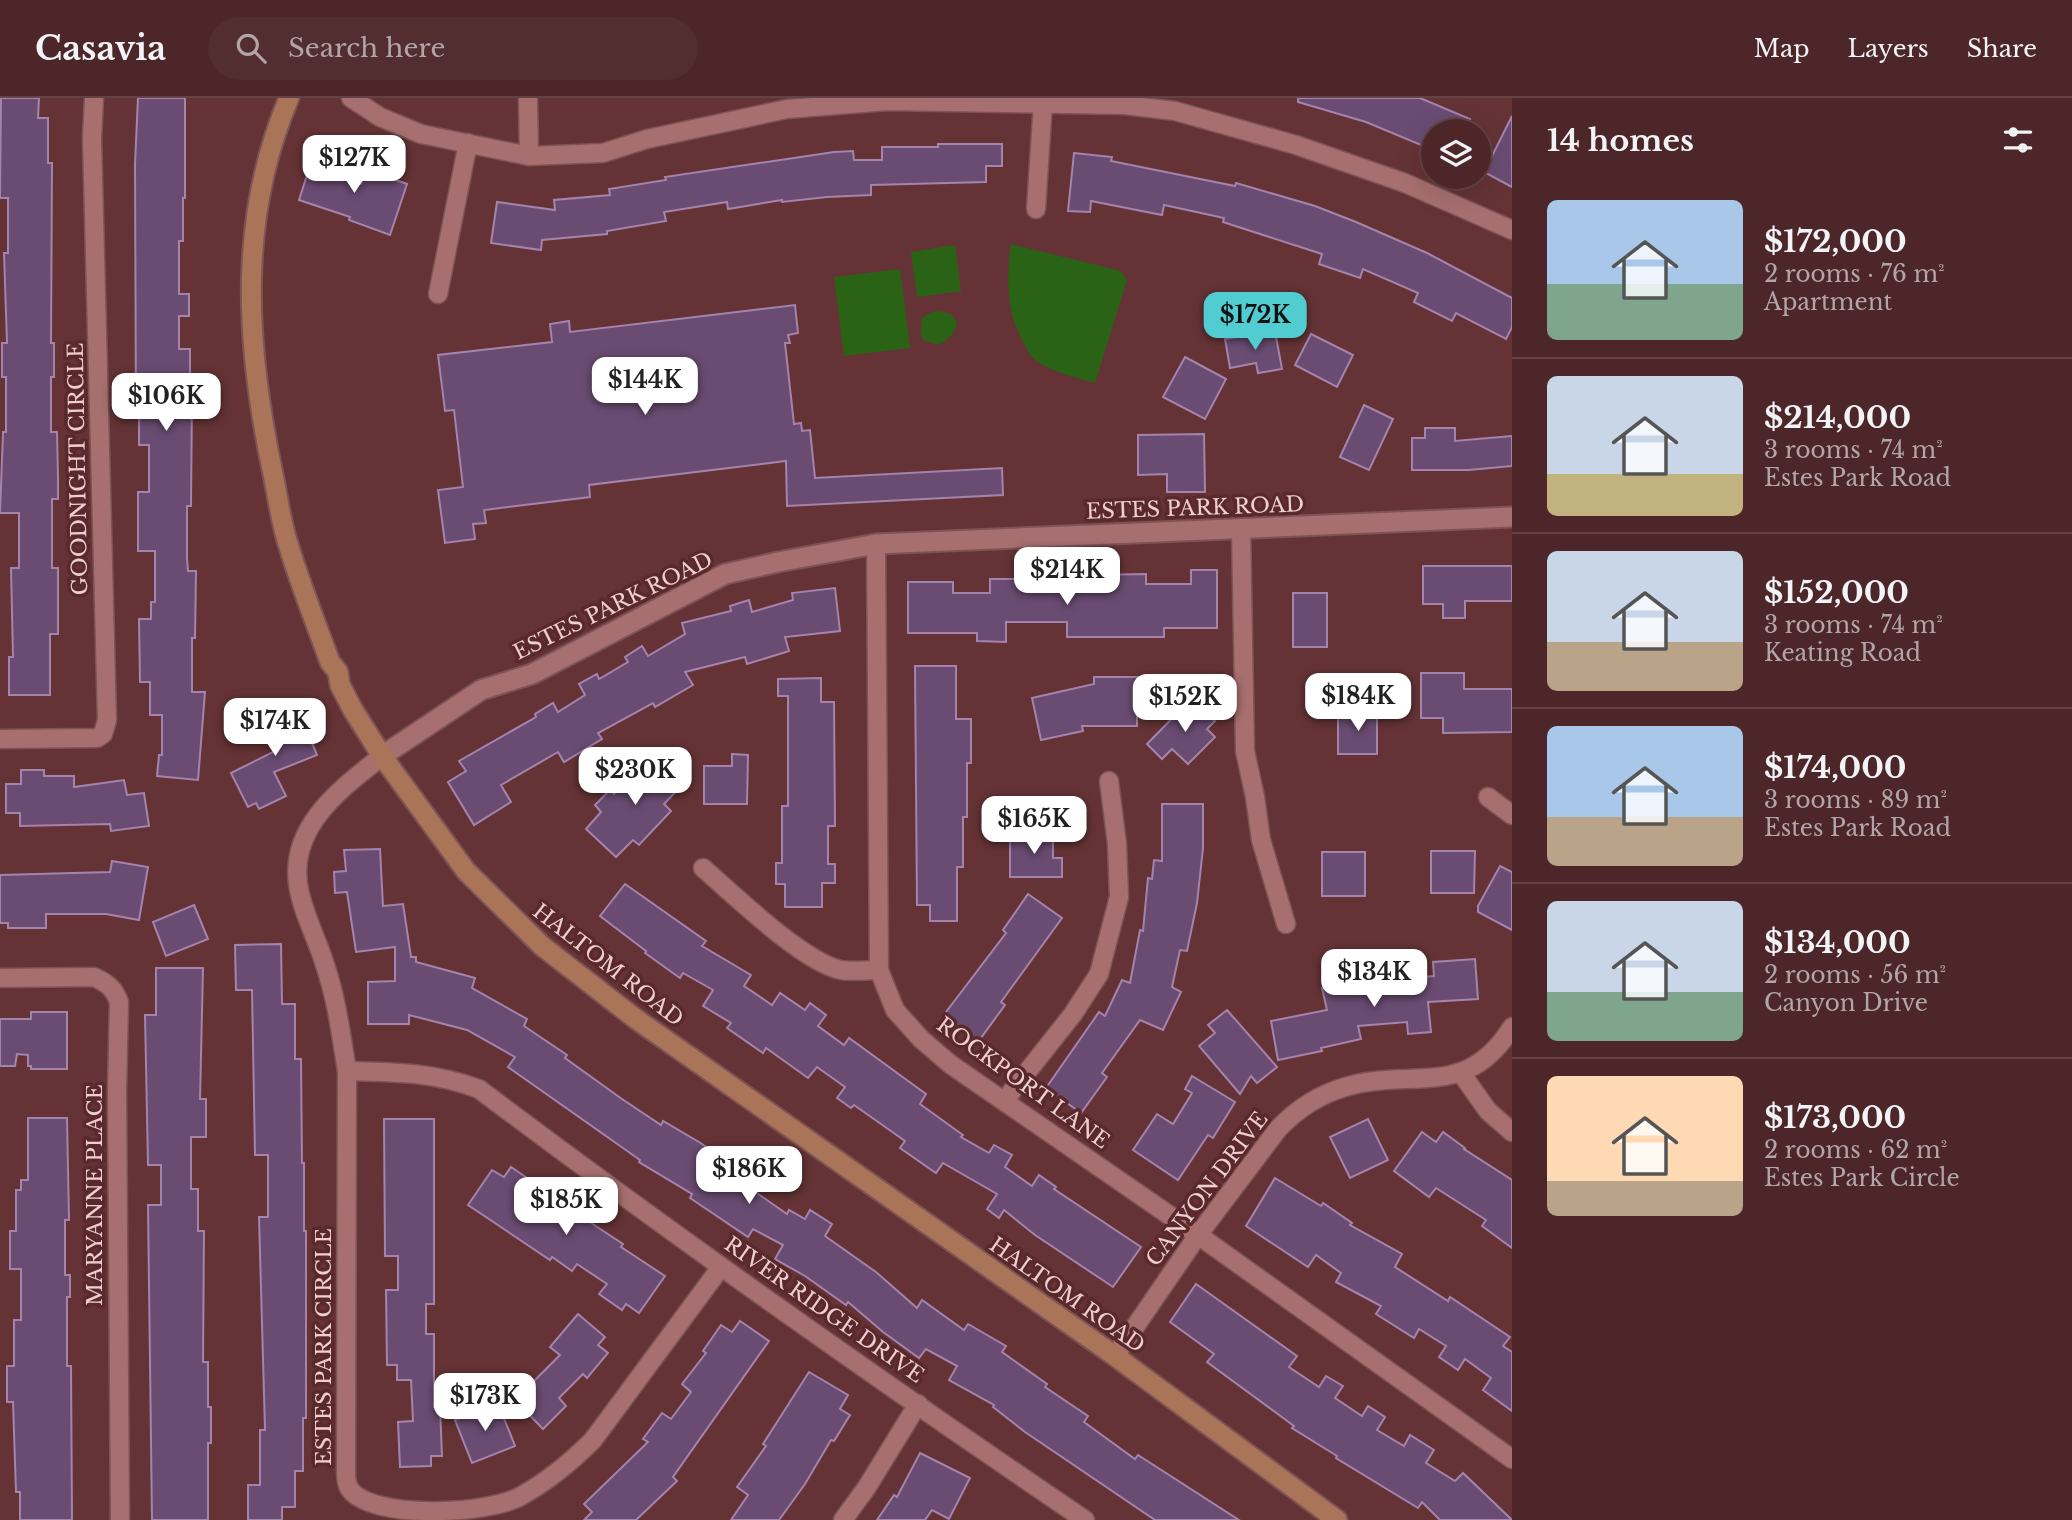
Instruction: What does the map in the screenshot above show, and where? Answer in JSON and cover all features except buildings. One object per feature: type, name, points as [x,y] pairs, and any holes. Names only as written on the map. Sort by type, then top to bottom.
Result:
[{"type":"main road","name":"HALTOM ROAD","points":[[289,98],[274,133],[261,183],[250,295],[260,411],[288,545],[330,662],[338,672],[340,685],[382,756],[466,871],[542,946],[636,1019],[1115,1356],[1337,1520]]},
{"type":"street","name":"GOODNIGHT CIRCLE","points":[[0,739],[97,738],[103,734],[107,720],[92,139],[94,98]]},
{"type":"street","points":[[351,98],[380,117],[421,134],[529,156],[603,153],[786,103],[1125,102],[1175,111],[1296,145],[1405,183],[1512,230]]},
{"type":"street","points":[[528,98],[529,156]]},
{"type":"street","points":[[1036,209],[1043,102]]},
{"type":"street","points":[[438,294],[468,143]]},
{"type":"street","name":"ESTES PARK ROAD","points":[[338,1009],[298,884],[298,855],[308,829],[333,795],[382,756],[481,690],[532,674],[725,574],[876,544],[1512,517]]},
{"type":"street","points":[[1241,528],[1245,751],[1261,840],[1286,924]]},
{"type":"street","name":"ROCKPORT LANE","points":[[876,544],[879,970],[895,1010],[921,1039],[950,1064],[1005,1100],[1512,1459]]},
{"type":"street","points":[[1005,1100],[1073,1014],[1099,974],[1119,897],[1117,844],[1109,781]]},
{"type":"street","points":[[1488,797],[1512,815]]},
{"type":"street","points":[[703,868],[785,938],[814,958],[841,970],[879,970]]},
{"type":"street","name":"MARYANNE PLACE","points":[[0,978],[94,977],[106,982],[116,992],[119,1002],[117,1091],[120,1520]]},
{"type":"street","name":"ESTES PARK CIRCLE","points":[[338,1009],[347,1071],[346,1472],[349,1489],[360,1502],[387,1512],[414,1516],[464,1514],[519,1497],[546,1480],[572,1461],[593,1440],[721,1267]]},
{"type":"street","name":"CANYON DRIVE","points":[[1115,1356],[1198,1236],[1291,1115],[1328,1093],[1363,1083],[1417,1081],[1461,1073],[1483,1062],[1504,1041],[1512,1027]]},
{"type":"street","name":"RIVER RIDGE DRIVE","points":[[347,1071],[425,1074],[480,1088],[721,1267],[963,1438],[1085,1520]]},
{"type":"street","points":[[1461,1073],[1489,1111],[1512,1132]]},
{"type":"street","points":[[843,1520],[867,1487],[918,1404]]},
{"type":"green space","points":[[1011,244],[1121,271],[1127,280],[1095,383],[1047,367],[1034,359],[1029,352],[1011,309],[1008,270]]},
{"type":"green space","points":[[955,245],[961,291],[917,297],[911,252]]},
{"type":"green space","points":[[900,269],[910,348],[844,356],[834,277]]},
{"type":"green space","points":[[935,311],[952,315],[956,324],[951,335],[938,345],[923,340],[921,334],[922,318]]}]
